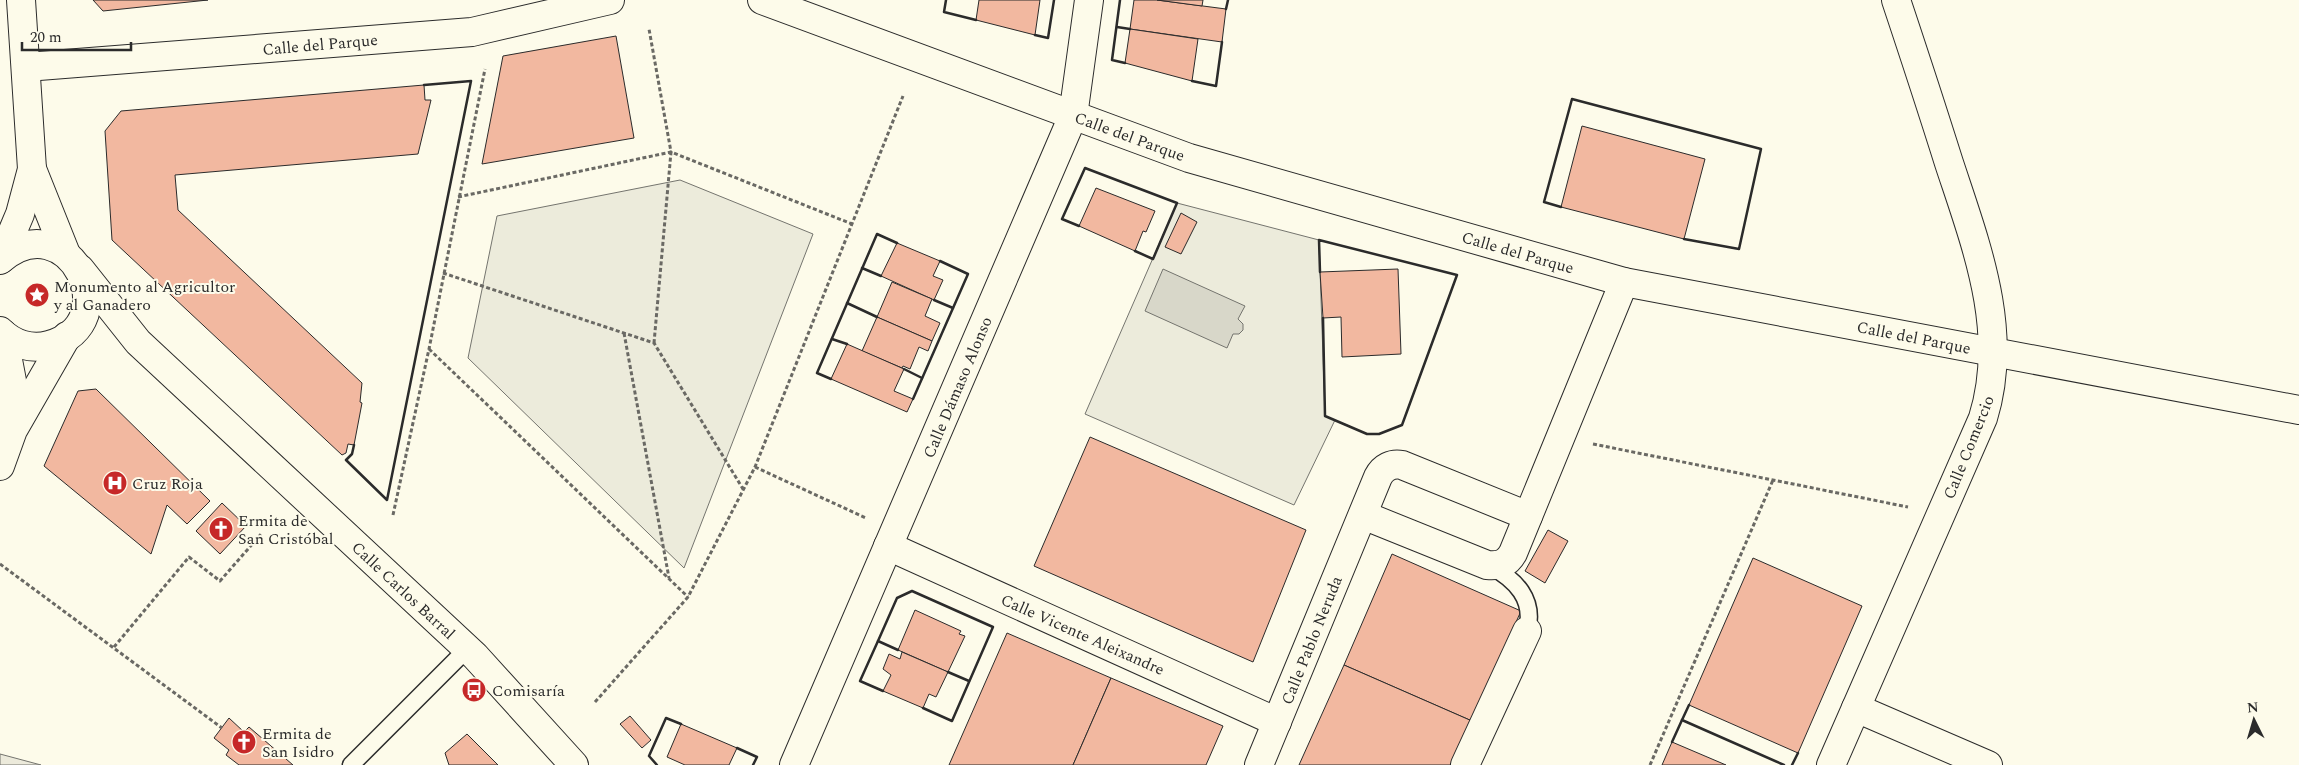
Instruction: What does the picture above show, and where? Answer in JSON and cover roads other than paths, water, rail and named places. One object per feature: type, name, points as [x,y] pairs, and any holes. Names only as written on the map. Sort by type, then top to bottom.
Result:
[{"type":"street","points":[[1,259],[20,214],[32,170],[21,0]]},
{"type":"street","name":"Calle del Parque","points":[[26,67],[472,32],[610,0]]},
{"type":"street","name":"Calle del Parque","points":[[762,0],[1189,158],[1624,282],[2299,410]]},
{"type":"street","name":"Calle Dámaso Alonso","points":[[794,765],[1074,116],[1089,0]]},
{"type":"street","name":"Calle Comercio","points":[[1831,765],[1983,418],[1990,396],[1994,352],[1988,295],[1978,253],[1896,0]]},
{"type":"street","points":[[0,466],[13,430],[71,332],[84,315],[87,299],[86,284],[73,261],[32,170]]},
{"type":"street","points":[[1,259],[20,247],[35,244],[51,246],[73,261]]},
{"type":"street","name":"Calle Carlos Barral","points":[[73,261],[138,342],[467,649],[574,765]]},
{"type":"street","points":[[1363,514],[1487,565],[1502,564],[1510,558],[1624,282]]},
{"type":"street","name":"Calle Carlos Barral","points":[[71,332],[106,330],[138,342]]},
{"type":"street","points":[[2,332],[22,344],[38,347],[54,343],[71,332]]},
{"type":"street","points":[[2,332],[12,381],[13,430]]},
{"type":"street","name":"Calle Pablo Neruda","points":[[1259,765],[1381,472],[1391,465],[1398,464],[1528,516]]},
{"type":"street","name":"Calle Vicente Aleixandre","points":[[888,546],[1278,722]]},
{"type":"street","points":[[1465,765],[1527,631]]},
{"type":"street","points":[[1856,708],[1988,765]]},
{"type":"lane","points":[[1487,565],[1506,576],[1521,590],[1526,599],[1530,620],[1527,631]]},
{"type":"lane","points":[[351,765],[467,649]]},
{"type":"place","name":"Monumento al Agricultor y al Ganadero","points":[[37,295]]},
{"type":"place","name":"Cruz Roja","points":[[115,483]]},
{"type":"place","name":"Ermita de San Cristóbal","points":[[221,529]]},
{"type":"place","name":"Comisaría","points":[[474,690]]},
{"type":"place","name":"Ermita de San Isidro","points":[[244,742]]}]
